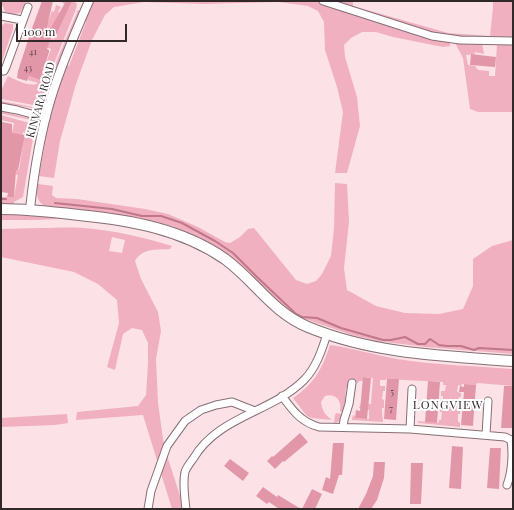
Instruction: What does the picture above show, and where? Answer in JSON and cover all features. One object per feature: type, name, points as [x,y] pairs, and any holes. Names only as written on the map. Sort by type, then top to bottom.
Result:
[{"type":"main road","points":[[1,209],[30,209],[100,217],[138,223],[178,234],[210,249],[234,266],[280,312],[308,327],[327,334],[391,350],[432,355],[513,361]]},
{"type":"street","name":"KINVARA ROAD","points":[[30,209],[35,169],[46,118],[60,70],[88,1]]},
{"type":"street","points":[[323,1],[432,36],[460,40],[513,41]]},
{"type":"street","points":[[1,71],[4,71],[6,67],[28,7]]},
{"type":"street","points":[[1,16],[22,20]]},
{"type":"street","points":[[1,107],[46,118]]},
{"type":"street","points":[[186,509],[185,473],[198,450],[208,438],[223,428],[282,396],[298,385],[311,372],[327,334]]},
{"type":"street","points":[[343,427],[349,404],[352,383]]},
{"type":"street","points":[[410,428],[412,390]]},
{"type":"street","points":[[282,396],[293,412],[305,422],[319,427],[410,428],[505,437],[511,440],[512,447],[510,477],[507,485]]},
{"type":"street","points":[[486,435],[488,401]]},
{"type":"street","points":[[148,509],[151,491],[167,446],[186,421],[201,410],[216,404],[232,402],[255,411]]},
{"type":"shaded area","points":[[1,1],[27,1],[20,13],[13,14],[5,12],[3,6],[1,6]]},
{"type":"shaded area","points":[[60,1],[75,2],[77,4],[51,71],[41,104],[33,105],[1,99],[1,91],[8,76],[31,85],[38,83],[28,80],[29,76],[40,80],[51,49],[40,45],[43,35],[54,39],[57,32],[46,27],[52,11],[54,12],[56,5],[61,7],[58,12],[61,13],[69,7]]},
{"type":"shaded area","points":[[92,1],[316,1],[357,15],[450,42],[450,46],[443,47],[376,32],[362,32],[351,38],[344,45],[345,57],[357,97],[360,126],[347,173],[335,173],[343,112],[337,87],[325,50],[324,22],[318,11],[308,6],[278,2],[204,4],[144,2],[114,7],[105,15],[92,40],[76,84],[60,141],[54,178],[39,176],[49,120],[65,64],[69,66],[86,22],[84,21]]},
{"type":"shaded area","points":[[332,1],[353,1],[353,6],[448,33],[490,36],[493,1],[513,1],[513,37],[491,36],[488,39],[444,35],[395,22]]},
{"type":"shaded area","points":[[78,10],[79,13],[59,61],[45,104],[42,108],[57,60]]},
{"type":"shaded area","points":[[5,23],[13,24],[13,29],[1,64],[1,26]]},
{"type":"shaded area","points":[[455,43],[482,44],[484,54],[475,52],[475,54],[466,55],[468,65],[475,66],[478,70],[489,71],[489,76],[495,76],[497,44],[513,44],[513,112],[478,112],[470,109],[463,58]]},
{"type":"shaded area","points":[[1,101],[38,108],[38,109],[1,103]]},
{"type":"shaded area","points":[[1,111],[32,119],[36,122],[34,123],[31,120],[3,114]]},
{"type":"shaded area","points":[[1,115],[33,124],[35,127],[23,197],[14,202],[14,205],[1,205],[1,197],[14,197],[18,175],[4,173],[19,170],[25,133],[23,132],[22,138],[11,139],[14,123],[1,120]]},
{"type":"shaded area","points":[[335,183],[347,184],[349,222],[344,268],[347,290],[376,306],[405,313],[439,314],[463,309],[473,286],[473,259],[492,246],[513,240],[513,354],[426,347],[377,341],[352,335],[299,317],[281,306],[238,263],[220,249],[172,226],[132,217],[47,207],[39,201],[37,195],[38,184],[53,186],[52,195],[56,198],[77,199],[168,214],[198,227],[225,242],[230,243],[240,237],[248,229],[254,228],[296,280],[307,284],[316,281],[322,274],[331,256],[334,228]]},
{"type":"shaded area","points":[[1,213],[73,218],[1,220]]},
{"type":"shaded area","points":[[77,228],[105,230],[128,234],[172,246],[170,249],[150,250],[145,252],[135,261],[141,279],[158,312],[161,331],[156,359],[158,403],[164,446],[181,499],[182,509],[172,509],[143,415],[76,420],[77,412],[138,406],[146,395],[148,363],[148,343],[142,330],[132,328],[123,334],[115,370],[107,367],[119,323],[117,300],[98,284],[74,272],[1,257],[1,229]],"holes":[[[112,237],[125,240],[122,253],[109,251]]]},
{"type":"shaded area","points":[[330,345],[411,361],[513,369],[513,386],[477,383],[476,385],[458,385],[457,392],[461,393],[458,406],[460,406],[458,422],[460,422],[460,427],[419,423],[417,421],[438,423],[439,420],[441,420],[442,412],[440,412],[440,404],[443,404],[443,396],[441,396],[441,391],[445,391],[446,385],[443,385],[443,382],[380,380],[380,386],[385,386],[382,399],[384,400],[384,408],[382,408],[383,422],[352,420],[353,415],[355,418],[369,419],[369,410],[362,410],[362,408],[359,408],[361,403],[371,404],[373,378],[363,377],[363,381],[359,381],[358,383],[349,382],[349,388],[346,388],[345,401],[347,403],[343,412],[340,411],[339,401],[335,397],[329,395],[325,396],[321,402],[321,405],[324,412],[331,420],[312,418],[307,416],[293,398],[307,387],[317,375]]},
{"type":"shaded area","points":[[336,413],[342,414],[340,420],[334,423],[335,415]]},
{"type":"shaded area","points":[[67,414],[68,423],[55,425],[1,427],[1,418]]},
{"type":"building","points":[[42,1],[53,1],[44,40],[66,1],[72,1],[56,35],[52,34],[47,49],[49,52],[40,80],[29,76],[27,81],[17,78],[18,71]]},
{"type":"building","points":[[471,54],[496,57],[495,67],[470,65]]},
{"type":"building","points":[[2,122],[12,124],[12,133],[25,135],[18,170],[16,170],[14,197],[7,197],[8,193],[1,192]]},
{"type":"building","points":[[363,377],[371,378],[367,419],[355,418],[356,410],[360,411]]},
{"type":"building","points":[[387,379],[399,379],[396,420],[384,419]]},
{"type":"building","points":[[428,381],[440,382],[437,423],[425,422]]},
{"type":"building","points":[[464,384],[476,385],[473,426],[461,425],[464,392],[459,392],[460,386],[464,387]]},
{"type":"building","points":[[504,386],[513,386],[513,428],[501,428]]},
{"type":"building","points":[[300,433],[308,442],[275,469],[267,461]]},
{"type":"building","points":[[333,443],[344,443],[342,475],[339,475],[333,494],[322,490],[326,477],[330,479]]},
{"type":"building","points":[[452,446],[463,447],[461,489],[449,488]]},
{"type":"building","points":[[490,448],[501,448],[499,489],[487,488]]},
{"type":"building","points":[[230,459],[249,473],[243,481],[224,466]]},
{"type":"building","points":[[374,462],[385,462],[384,478],[377,500],[371,509],[358,509],[373,476]]},
{"type":"building","points":[[411,463],[423,463],[421,504],[410,504]]},
{"type":"building","points":[[263,487],[277,497],[278,495],[301,509],[279,509],[269,502],[267,504],[256,496]]},
{"type":"building","points":[[312,489],[322,494],[315,509],[302,509]]},
{"type":"waterway","points":[[1,199],[6,199]]},
{"type":"waterway","points":[[55,203],[112,209],[142,216],[161,216],[182,223],[215,241],[233,253],[296,314],[302,317],[317,318],[341,328],[383,340],[405,337],[418,344],[425,344],[430,339],[439,345],[461,346],[474,350],[479,348],[513,350]]},
{"type":"district","name":"LONGVIEW","points":[[448,405]]}]
